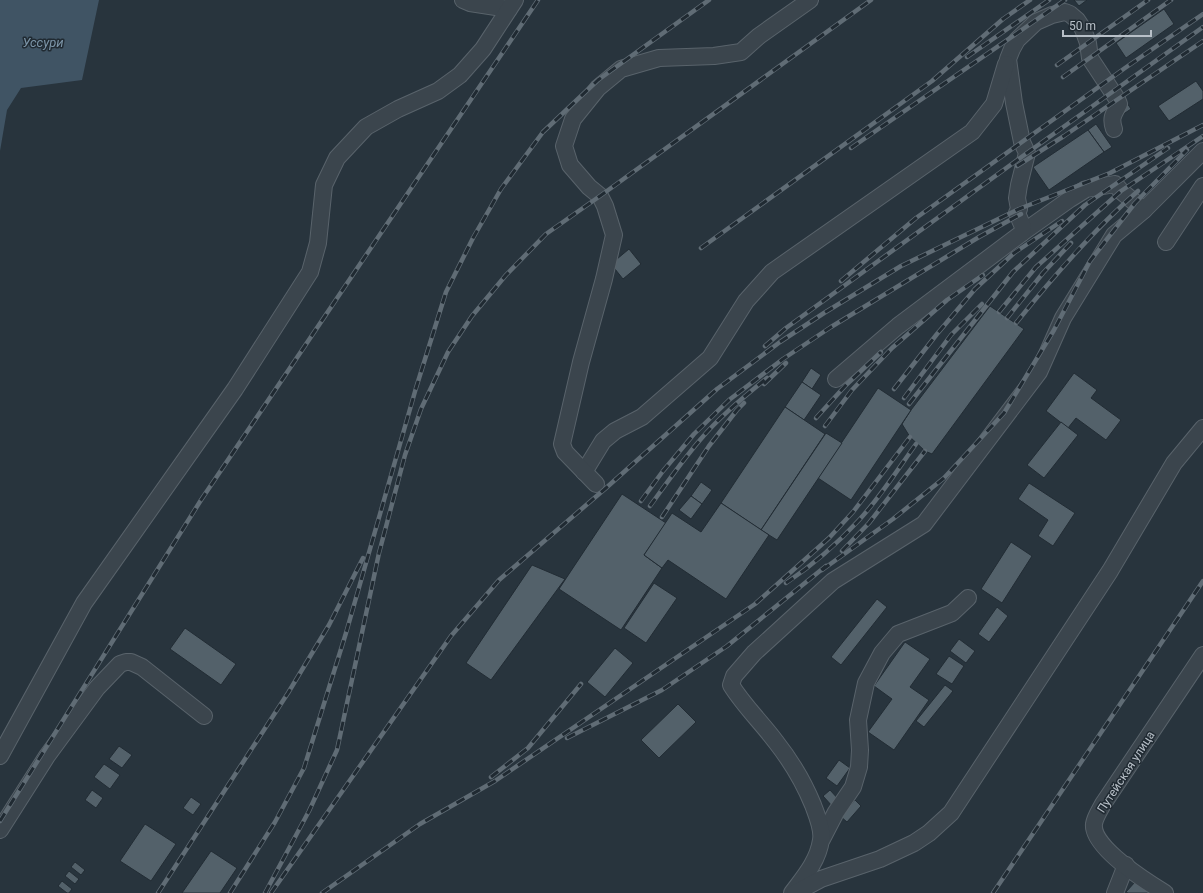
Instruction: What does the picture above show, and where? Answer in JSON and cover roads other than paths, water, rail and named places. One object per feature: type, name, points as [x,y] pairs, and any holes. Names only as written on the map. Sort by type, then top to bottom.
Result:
[{"type":"street","points":[[463,0],[470,3],[512,5]]},
{"type":"street","points":[[596,484],[565,452],[562,444],[580,362],[604,279],[614,235],[605,206],[600,196],[589,187],[570,165],[564,146],[573,119],[598,88],[621,69],[659,58],[714,56],[741,52],[759,36],[810,0]]},
{"type":"street","points":[[0,756],[84,603],[235,388],[310,272],[318,243],[324,185],[337,158],[366,127],[438,91],[460,75],[482,49],[512,5]]},
{"type":"street","points":[[584,472],[603,441],[615,430],[642,417],[710,358],[746,301],[772,272],[972,132],[994,104],[1008,58],[1017,40],[1036,22],[1052,15],[1065,12],[1077,20],[1083,29],[1088,43],[1090,58],[1117,99],[1118,104],[1113,114],[1112,122],[1114,129]]},
{"type":"street","points":[[1008,58],[1014,103],[1022,142],[1027,153],[1017,198],[1019,209],[1017,213],[1023,227],[1022,233]]},
{"type":"street","points":[[822,839],[818,818],[810,798],[789,760],[737,695],[731,685],[734,676],[754,653],[833,581],[924,524],[1039,372],[1063,318],[1114,235],[1144,210],[1203,151]]},
{"type":"street","points":[[836,379],[898,326],[1022,233],[1086,189],[1115,184],[1121,191],[1144,210]]},
{"type":"street","points":[[1166,242],[1203,186]]},
{"type":"street","points":[[794,893],[821,879],[880,859],[914,843],[929,833],[951,813],[1110,571],[1174,463],[1203,428]]},
{"type":"street","points":[[794,893],[816,860],[822,839],[836,812],[853,787],[859,767],[860,750],[858,720],[866,684],[882,653],[898,634],[952,613],[968,598]]},
{"type":"street","points":[[0,830],[47,756],[97,688],[120,664],[131,662],[142,667],[204,716]]},
{"type":"street","name":"Путейская улица","points":[[1165,893],[1144,880],[1104,848],[1095,834],[1094,823],[1103,804],[1200,664]]},
{"type":"street","points":[[1116,893],[1126,865]]},
{"type":"water","name":"Уссури","points":[[0,0],[99,0],[82,80],[21,88],[7,110],[0,151]]},
{"type":"railway","points":[[0,821],[201,500],[538,0]]},
{"type":"railway","points":[[230,893],[275,822],[304,768],[346,633],[416,388],[446,292],[473,238],[501,189],[543,132],[598,80],[709,0]]},
{"type":"railway","points":[[265,893],[309,811],[337,750],[379,553],[405,455],[421,409],[448,352],[472,316],[506,275],[546,234],[871,0]]},
{"type":"railway","points":[[701,248],[932,81],[1003,19],[1030,0]]},
{"type":"railway","points":[[967,57],[1049,0]]},
{"type":"railway","points":[[851,148],[1065,0]]},
{"type":"railway","points":[[1057,65],[1148,0]]},
{"type":"railway","points":[[1063,77],[1171,0]]},
{"type":"railway","points":[[841,281],[916,218],[1203,14]]},
{"type":"railway","points":[[765,346],[786,328],[1203,27]]},
{"type":"railway","points":[[1017,166],[1064,136],[1203,41]]},
{"type":"railway","points":[[271,893],[451,636],[499,580],[606,488],[717,389],[780,342],[901,266],[1019,209],[1110,173],[1203,125]]},
{"type":"railway","points":[[999,312],[1036,267],[1121,191],[1203,136]]},
{"type":"railway","points":[[909,404],[1013,272],[1085,205],[1168,148]]},
{"type":"railway","points":[[822,570],[893,519],[944,478],[1004,413],[1054,330],[1090,261],[1135,203],[1187,150]]},
{"type":"railway","points":[[1016,323],[1074,254],[1121,206],[1138,191]]},
{"type":"railway","points":[[641,501],[663,471],[694,434],[729,400],[783,359],[831,327],[979,237],[1021,214]]},
{"type":"railway","points":[[894,389],[937,334],[975,289],[1014,253],[1062,221]]},
{"type":"railway","points":[[1007,318],[1043,273],[1071,243]]},
{"type":"railway","points":[[825,426],[852,390],[892,348],[947,300],[983,275]]},
{"type":"railway","points":[[904,398],[951,335],[982,304]]},
{"type":"railway","points":[[816,418],[846,385],[881,352]]},
{"type":"railway","points":[[764,384],[786,363]]},
{"type":"railway","points":[[650,506],[680,464],[715,423],[767,378]]},
{"type":"railway","points":[[662,517],[709,446],[744,403]]},
{"type":"railway","points":[[322,893],[420,824],[495,781],[755,604],[829,538],[853,512],[910,437]]},
{"type":"railway","points":[[786,583],[825,553],[860,519],[882,492],[916,444]]},
{"type":"railway","points":[[842,551],[869,523],[925,451]]},
{"type":"railway","points":[[158,893],[288,693],[329,625],[363,558]]},
{"type":"railway","points":[[567,738],[662,690],[727,646],[826,566]]},
{"type":"railway","points":[[993,893],[1203,581]]},
{"type":"railway","points":[[491,777],[528,748],[581,684]]}]
